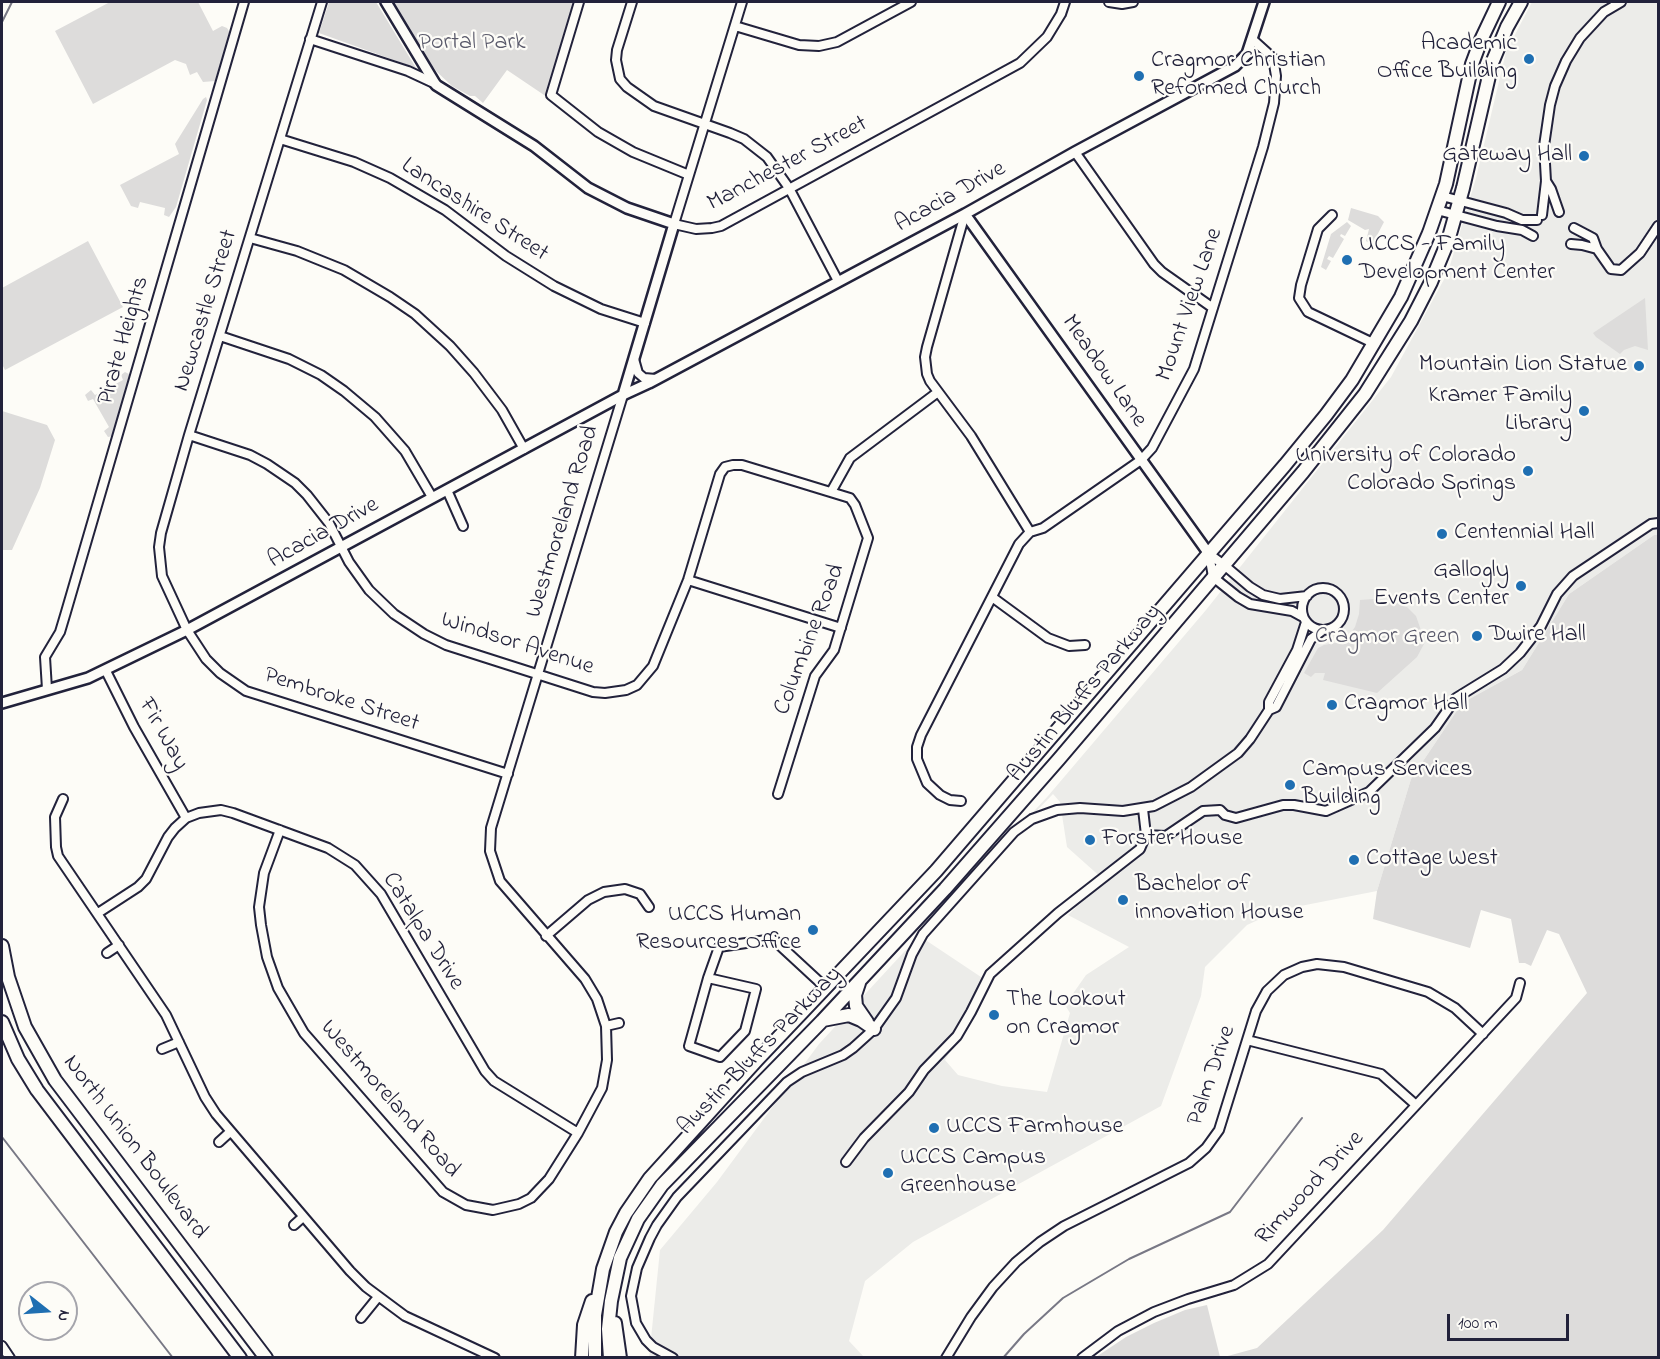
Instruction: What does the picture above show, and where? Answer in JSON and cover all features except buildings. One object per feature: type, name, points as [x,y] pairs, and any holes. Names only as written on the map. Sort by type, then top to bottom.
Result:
[{"type":"main road","name":"Austin Bluffs Parkway","points":[[594,1358],[594,1329],[599,1286],[605,1260],[616,1232],[650,1178],[757,1060],[936,871],[1209,554],[1326,415],[1352,380],[1375,344],[1405,288],[1437,210],[1472,64],[1480,40],[1499,2]]},
{"type":"main road","name":"Austin Bluffs Parkway","points":[[610,1358],[608,1329],[614,1280],[628,1239],[650,1201],[678,1168],[860,981],[997,831],[1303,472],[1365,394],[1421,302],[1440,260],[1460,201],[1492,63],[1507,27],[1521,2]]},
{"type":"main road","name":"North Union Boulevard","points":[[2,946],[8,977],[22,1019],[55,1080],[266,1358]]},
{"type":"main road","points":[[860,981],[855,995],[856,1006],[874,1029]]},
{"type":"main road","points":[[826,988],[828,998],[822,1021],[849,1015],[874,1029]]},
{"type":"main road","name":"North Union Boulevard","points":[[2,1022],[18,1059],[37,1090],[240,1358]]},
{"type":"main road","points":[[582,1358],[584,1325],[599,1286]]},
{"type":"main road","points":[[610,1302],[620,1358]]},
{"type":"street","name":"Pirate Heights","points":[[47,689],[45,657],[60,632],[244,2]]},
{"type":"street","name":"Newcastle Street","points":[[187,630],[162,576],[159,547],[161,533],[322,2]]},
{"type":"street","points":[[386,2],[436,85]]},
{"type":"street","points":[[579,2],[551,95],[598,132],[633,152],[689,175]]},
{"type":"street","points":[[632,2],[617,50],[616,60],[620,79],[633,93],[654,106],[730,133],[755,147],[775,167],[789,188],[838,281]]},
{"type":"street","name":"Westmoreland Road","points":[[280,830],[264,873],[259,907],[263,942],[278,988],[304,1033],[443,1192],[455,1201],[477,1209],[493,1210],[519,1204],[541,1189],[578,1133],[597,1099],[606,1074],[608,1046],[606,1026],[592,988],[500,881],[490,851],[491,828],[742,2]]},
{"type":"street","points":[[735,26],[799,45],[819,46],[837,42],[911,2]]},
{"type":"street","name":"Manchester Street","points":[[310,39],[400,68],[436,85],[534,146],[588,188],[627,208],[696,229],[721,226],[1020,63],[1047,37],[1061,14],[1065,2]]},
{"type":"street","points":[[1109,2],[1122,4],[1133,2]]},
{"type":"street","points":[[1252,39],[1264,2]]},
{"type":"street","points":[[1442,196],[1506,213],[1522,220],[1539,218],[1546,181],[1544,160],[1547,123],[1560,72],[1572,50],[1589,27],[1604,12],[1621,2]]},
{"type":"street","name":"Acacia Drive","points":[[2,703],[106,671],[187,630],[965,214],[1235,66],[1247,54],[1252,39]]},
{"type":"street","name":"Mount View Lane","points":[[961,801],[950,800],[940,795],[927,783],[917,759],[917,747],[921,735],[1019,544],[1030,532],[1043,528],[1142,460],[1152,448],[1194,369],[1263,147],[1274,103],[1276,76],[1273,58],[1252,39]]},
{"type":"street","name":"Lancashire Street","points":[[280,139],[354,162],[390,178],[445,210],[506,256],[554,286],[601,309],[645,323]]},
{"type":"street","points":[[1075,152],[1154,264],[1213,308]]},
{"type":"street","points":[[1546,181],[1559,212]]},
{"type":"street","points":[[1437,210],[1522,230],[1533,236]]},
{"type":"street","points":[[965,214],[925,357],[927,374],[971,436],[1030,532]]},
{"type":"street","name":"Meadow Lane","points":[[965,214],[1209,554],[1263,595],[1280,599],[1307,596]]},
{"type":"street","points":[[1332,215],[1318,229],[1299,298],[1308,312],[1375,344]]},
{"type":"street","points":[[1574,228],[1593,238],[1597,249],[1611,269],[1621,270],[1640,253],[1659,226]]},
{"type":"street","points":[[250,238],[297,251],[344,270],[415,314],[450,346],[474,373],[502,410],[524,449]]},
{"type":"street","points":[[1571,244],[1597,249]]},
{"type":"street","points":[[220,336],[289,359],[321,375],[344,391],[375,417],[405,451],[432,497]]},
{"type":"street","points":[[634,359],[638,373],[644,378],[656,379]]},
{"type":"street","points":[[831,492],[850,458],[938,392]]},
{"type":"street","name":"Windsor Avenue","points":[[189,435],[250,455],[283,474],[307,495],[319,510],[349,562],[369,590],[408,624],[446,645],[593,692],[626,690],[637,685],[648,673],[660,651],[688,580]]},
{"type":"street","name":"Columbine Road","points":[[688,580],[720,474],[725,468],[741,465],[850,498],[855,505],[868,538],[834,650],[815,676],[778,794]]},
{"type":"street","points":[[447,490],[463,526]]},
{"type":"street","points":[[1146,835],[1166,836],[1203,811],[1220,810],[1225,815],[1236,818],[1294,804],[1326,811],[1369,792],[1435,728],[1456,698],[1503,669],[1520,653],[1541,626],[1557,594],[1573,576],[1651,524],[1659,523]]},
{"type":"street","name":"Meadow Lane","points":[[1209,554],[1213,577]]},
{"type":"street","points":[[1213,577],[1250,604],[1268,609],[1292,611],[1314,628],[1323,630]]},
{"type":"street","points":[[688,580],[841,628]]},
{"type":"street","points":[[673,1358],[646,1341],[636,1323],[631,1303],[637,1268],[657,1225],[686,1187],[787,1082],[802,1072],[843,1055],[874,1029],[896,998],[912,954],[923,934],[1014,832],[1032,819],[1057,810],[1080,808],[1123,811],[1143,809],[1165,802],[1182,794],[1226,763],[1250,739],[1269,710],[1269,702],[1297,650],[1305,619],[1302,606],[1307,596],[1317,589],[1331,590],[1341,598],[1344,609],[1341,619],[1334,627],[1323,630],[1311,639],[1276,707],[1269,710]]},
{"type":"street","points":[[992,597],[1048,638],[1069,646],[1085,645]]},
{"type":"street","name":"Pembroke Street","points":[[187,630],[206,659],[219,673],[246,692],[507,774]]},
{"type":"street","name":"Fir Way","points":[[106,671],[134,727],[186,818]]},
{"type":"street","points":[[63,799],[55,817],[58,856],[166,1015],[205,1097],[230,1132],[350,1271],[378,1297],[405,1316],[495,1358]]},
{"type":"street","points":[[846,1161],[864,1138],[909,1092],[924,1070],[951,1041],[971,1012],[990,974],[1020,949],[1037,931],[1142,846],[1146,835],[1143,809]]},
{"type":"street","name":"Catalpa Drive","points":[[186,818],[199,813],[221,810],[328,848],[343,856],[381,894],[485,1071],[494,1081],[578,1133]]},
{"type":"street","points":[[98,913],[138,887],[146,879],[168,837],[186,818]]},
{"type":"street","points":[[546,936],[588,900],[604,892],[625,890],[640,894],[649,907]]},
{"type":"street","points":[[708,978],[756,989],[745,1031],[720,1058],[689,1046],[708,978],[719,947],[774,939],[826,988]]},
{"type":"street","points":[[107,953],[119,945]]},
{"type":"street","name":"Palm Drive","points":[[946,1358],[993,1287],[1016,1262],[1040,1242],[1064,1226],[1189,1163],[1206,1148],[1219,1130],[1261,1001],[1275,982],[1284,975],[1302,967],[1326,963],[1344,967],[1428,993],[1455,1008],[1483,1034]]},
{"type":"street","name":"Rimwood Drive","points":[[1082,1358],[1118,1332],[1154,1312],[1234,1285],[1268,1264],[1516,998],[1520,983]]},
{"type":"street","points":[[606,1026],[619,1023]]},
{"type":"street","points":[[1247,1040],[1381,1074],[1416,1105]]},
{"type":"street","points":[[162,1049],[179,1042]]},
{"type":"street","points":[[219,1142],[230,1132]]},
{"type":"street","points":[[294,1225],[303,1217]]},
{"type":"street","points":[[361,1318],[378,1297]]},
{"type":"street","points":[[2,1346],[10,1358]]},
{"type":"shaded area","points":[[1532,2],[1658,2],[1658,535],[1654,535],[1569,594],[1522,670],[1462,703],[1411,779],[1377,891],[1280,910],[1247,925],[1205,967],[1201,996],[1161,1106],[913,1242],[865,1281],[849,1341],[864,1357],[649,1358],[660,1250],[717,1182],[819,1044],[1048,796],[1206,610],[1391,377],[1448,272],[1476,178],[1506,52]],"holes":[[[1053,794],[1060,802],[1067,847],[1104,880],[1068,915],[1129,947],[1086,975],[1065,1005],[1070,1013],[1047,1092],[1002,1086],[958,1075],[945,1060],[971,1019],[987,981],[921,937],[993,856]]]},
{"type":"green space","points":[[110,2],[198,2],[213,31],[222,26],[230,33],[215,81],[203,82],[197,72],[190,75],[186,64],[175,60],[93,104],[55,31]]},
{"type":"green space","points":[[329,2],[376,2],[416,68],[319,33]]},
{"type":"green space","name":"Portal Park","points":[[392,2],[576,2],[547,97],[507,70],[483,103],[475,96],[470,96],[452,86],[437,72],[421,51]]},
{"type":"green space","points":[[206,97],[176,207],[169,217],[164,215],[165,208],[140,202],[138,208],[131,206],[120,185],[179,154],[175,144]]},
{"type":"green space","points":[[1351,208],[1378,216],[1384,222],[1372,245],[1366,241],[1369,229],[1365,230],[1348,220]]},
{"type":"green space","points":[[1347,222],[1351,226],[1345,236],[1341,234],[1340,236],[1344,239],[1333,258],[1329,256],[1327,259],[1331,261],[1326,270],[1321,267],[1331,234]]},
{"type":"green space","points":[[88,241],[123,307],[5,370],[2,364],[2,288]]},
{"type":"green space","points":[[1645,298],[1648,350],[1635,346],[1620,354],[1593,333]]},
{"type":"green space","points":[[125,372],[130,377],[113,436],[108,437],[104,431],[109,427],[93,399],[88,401],[85,395],[91,390],[95,395],[123,380],[121,375]]},
{"type":"green space","points":[[2,411],[47,425],[55,440],[40,488],[12,550],[2,550]]},
{"type":"green space","points":[[1654,535],[1658,535],[1658,1357],[1224,1357],[1257,1348],[1383,1230],[1587,993],[1559,934],[1547,930],[1531,966],[1519,963],[1511,919],[1481,910],[1470,948],[1373,919],[1377,891],[1411,779],[1462,703],[1522,670],[1569,594]]},
{"type":"green space","name":"Cragmor Green","points":[[1360,600],[1392,601],[1407,607],[1416,616],[1425,642],[1417,657],[1377,693],[1323,680],[1325,673],[1315,673],[1311,677],[1304,673],[1318,648],[1340,642],[1348,637],[1355,627]]},
{"type":"green space","points":[[1207,1305],[1220,1357],[1096,1357],[1126,1337],[1154,1323],[1185,1310]]},
{"type":"waterway","points":[[2,22],[12,2]]},
{"type":"waterway","points":[[1003,1358],[1024,1334],[1063,1298],[1129,1259],[1230,1212],[1302,1118]]},
{"type":"waterway","points":[[2,1137],[173,1358]]},
{"type":"place","name":"Academic Office Building","points":[[1529,59]]},
{"type":"place","name":"Cragmor Christian Reformed Church","points":[[1139,76]]},
{"type":"place","name":"Gateway Hall","points":[[1584,156]]},
{"type":"place","name":"UCCS - Family Development Center","points":[[1347,260]]},
{"type":"place","name":"Mountain Lion Statue","points":[[1639,366]]},
{"type":"place","name":"Kramer Family Library","points":[[1584,411]]},
{"type":"place","name":"University of Colorado Colorado Springs","points":[[1528,471]]},
{"type":"place","name":"Centennial Hall","points":[[1442,534]]},
{"type":"place","name":"Gallogly Events Center","points":[[1521,586]]},
{"type":"place","name":"Dwire Hall","points":[[1477,636]]},
{"type":"place","name":"Cragmor Hall","points":[[1332,705]]},
{"type":"place","name":"Campus Services Building","points":[[1290,785]]},
{"type":"place","name":"Forster House","points":[[1090,840]]},
{"type":"place","name":"Cottage West","points":[[1354,860]]},
{"type":"place","name":"Bachelor of innovation House","points":[[1123,900]]},
{"type":"place","name":"UCCS Human Resources Office","points":[[813,930]]},
{"type":"place","name":"The Lookout on Cragmor","points":[[994,1015]]},
{"type":"place","name":"UCCS Farmhouse","points":[[934,1128]]},
{"type":"place","name":"UCCS Campus Greenhouse","points":[[888,1173]]}]
